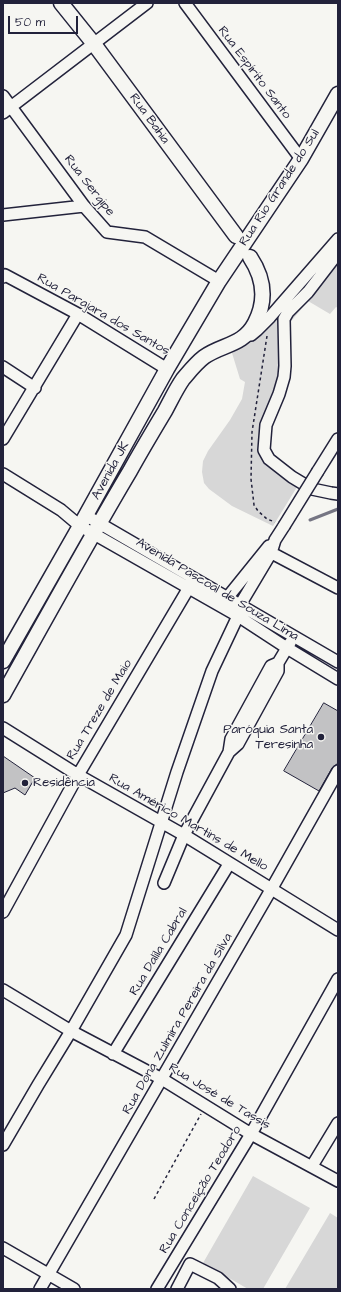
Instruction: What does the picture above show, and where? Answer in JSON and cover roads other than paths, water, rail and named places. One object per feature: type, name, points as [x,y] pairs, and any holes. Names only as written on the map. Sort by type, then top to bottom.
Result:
[{"type":"main road","name":"Rua Bahia","points":[[61,3],[94,44],[236,236]]},
{"type":"main road","name":"Rua Rio Grande do Sul","points":[[219,281],[301,159],[338,94]]},
{"type":"main road","points":[[242,339],[255,323],[263,298],[261,278],[250,257]]},
{"type":"main road","name":"Avenida JK","points":[[3,661],[84,521],[167,369],[219,281]]},
{"type":"main road","name":"Avenida JK","points":[[3,695],[96,528],[182,380],[205,356],[242,339]]},
{"type":"street","points":[[7,110],[147,3]]},
{"type":"street","name":"Rua Espírito Santo","points":[[185,3],[301,159]]},
{"type":"street","name":"Rua Sergipe","points":[[3,96],[7,110],[84,206],[107,232],[145,237],[219,281]]},
{"type":"street","points":[[3,215],[84,206]]},
{"type":"street","points":[[242,339],[257,330],[338,239]]},
{"type":"street","points":[[338,253],[308,292],[288,312],[284,320],[284,377],[279,394],[266,425],[264,450],[268,459],[292,477],[312,488],[338,494]]},
{"type":"street","name":"Rua Parajara dos Santos","points":[[4,276],[78,314],[167,369]]},
{"type":"street","points":[[3,440],[78,314]]},
{"type":"street","points":[[3,367],[34,388]]},
{"type":"street","points":[[3,1145],[71,1032],[126,935],[177,772],[212,671],[268,552],[338,439]]},
{"type":"street","name":"Avenida Pascoal de Souza Lima","points":[[3,474],[62,510],[84,521],[239,611],[294,636],[338,662]]},
{"type":"street","points":[[268,552],[338,588]]},
{"type":"street","points":[[227,598],[268,552]]},
{"type":"street","name":"Avenida Pascoal de Souza Lima","points":[[192,583],[227,598],[239,611],[287,648],[338,679]]},
{"type":"street","name":"Rua Treze de Maio","points":[[3,912],[78,775],[192,583]]},
{"type":"street","points":[[164,883],[184,835],[229,752],[231,739],[270,666],[278,663],[294,636]]},
{"type":"street","name":"Rua Américo Martins de Mello","points":[[3,728],[78,775],[162,822],[229,864],[272,888],[338,930]]},
{"type":"street","name":"Rua Dona Zulmira Pereira da Silva","points":[[40,1289],[338,771]]},
{"type":"street","name":"Rua Dalila Cabral","points":[[113,1054],[229,864]]},
{"type":"street","name":"Rua Conceição Teodoro","points":[[157,1289],[251,1134],[338,979]]},
{"type":"street","name":"Rua José de Tassis","points":[[3,990],[71,1032],[162,1079],[251,1134],[338,1181]]},
{"type":"street","points":[[312,1166],[338,1123]]},
{"type":"street","points":[[3,1248],[74,1289]]},
{"type":"street","points":[[177,1289],[190,1264],[218,1278],[230,1289]]},
{"type":"waterway","points":[[310,520],[338,509]]},
{"type":"place","name":"Paróquia Santa Teresinha","points":[[321,737]]},
{"type":"place","name":"Residência","points":[[25,783]]}]
